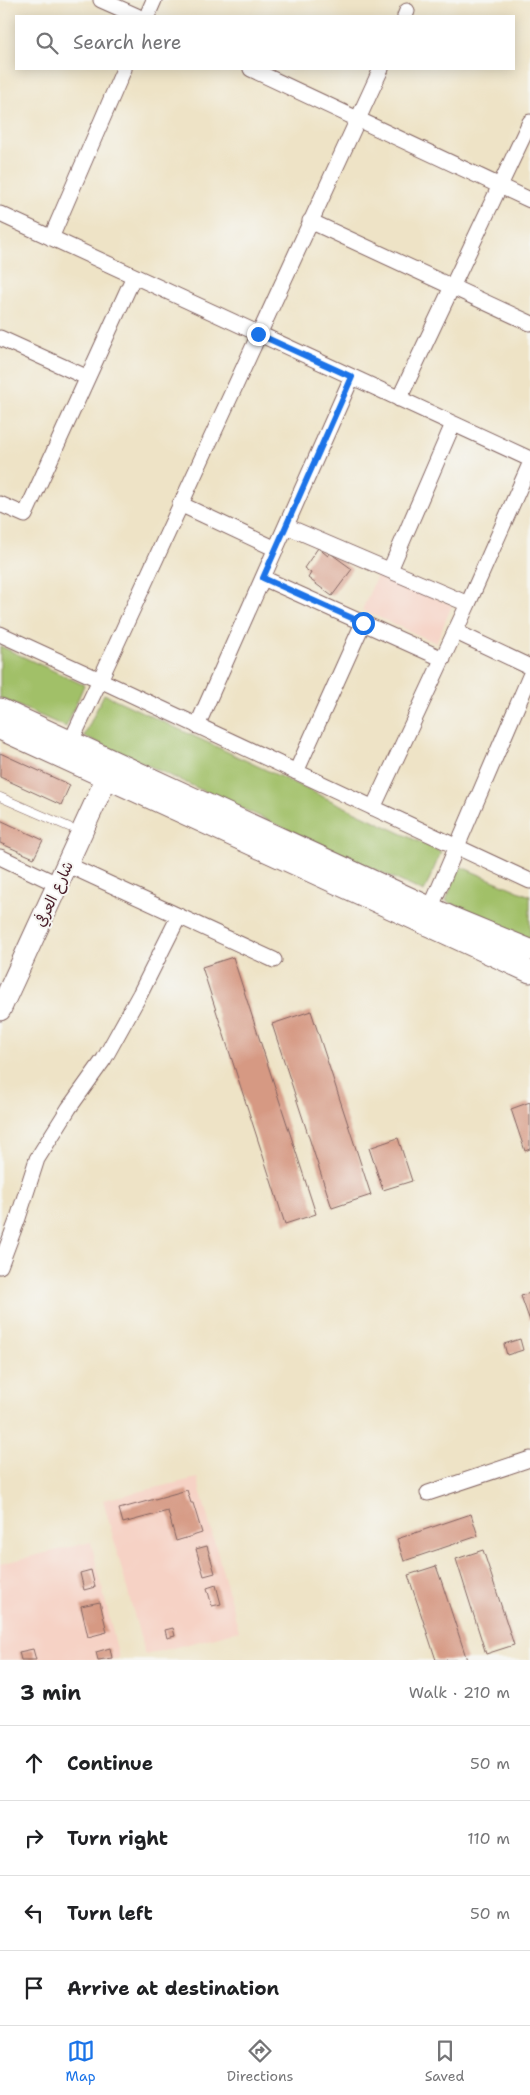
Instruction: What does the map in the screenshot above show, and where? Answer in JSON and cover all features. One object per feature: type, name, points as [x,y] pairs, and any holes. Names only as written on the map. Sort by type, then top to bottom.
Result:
[{"type":"main road","points":[[0,709],[431,908],[530,950]]},
{"type":"main road","points":[[0,729],[530,972]]},
{"type":"main road","name":"شارع العرفي","points":[[0,1010],[52,882],[69,827],[101,774]]},
{"type":"main road","name":"شارع العرفي","points":[[0,977],[52,882],[68,865],[101,774]]},
{"type":"street","points":[[101,0],[135,15]]},
{"type":"street","points":[[147,15],[154,0]]},
{"type":"street","points":[[51,238],[124,70]]},
{"type":"street","points":[[253,70],[530,200]]},
{"type":"street","points":[[71,741],[381,70]]},
{"type":"street","points":[[399,399],[530,122]]},
{"type":"street","points":[[0,214],[530,459]]},
{"type":"street","points":[[310,221],[530,323]]},
{"type":"street","points":[[0,504],[25,515],[86,377],[134,276]]},
{"type":"street","points":[[0,338],[86,377]]},
{"type":"street","points":[[197,726],[352,377]]},
{"type":"street","points":[[390,570],[453,424]]},
{"type":"street","points":[[373,808],[456,632],[530,464]]},
{"type":"street","points":[[180,504],[276,549]]},
{"type":"street","points":[[286,526],[468,604]]},
{"type":"street","points":[[263,578],[443,658]]},
{"type":"street","points":[[296,772],[363,623]]},
{"type":"street","points":[[456,632],[530,667]]},
{"type":"street","points":[[0,634],[530,880]]},
{"type":"street","points":[[431,908],[530,676]]},
{"type":"street","points":[[0,857],[52,882]]},
{"type":"street","points":[[68,865],[274,960]]},
{"type":"street","points":[[0,1266],[37,1159],[69,1108],[104,1059],[140,994],[179,916]]},
{"type":"street","points":[[428,1493],[530,1460]]},
{"type":"lane","points":[[0,797],[69,827]]},
{"type":"shaded area","points":[[378,573],[452,605],[436,643],[362,610]]},
{"type":"shaded area","points":[[197,1478],[239,1631],[145,1655],[103,1500]]},
{"type":"shaded area","points":[[91,1542],[119,1658],[111,1660],[0,1660],[0,1564]]},
{"type":"green space","points":[[0,646],[84,685],[66,727],[0,698]]},
{"type":"green space","points":[[104,694],[441,852],[424,892],[84,736]]},
{"type":"green space","points":[[459,866],[530,896],[530,940],[446,901]]},
{"type":"building","points":[[318,548],[328,556],[330,553],[352,569],[332,596],[308,578],[311,573],[304,568]]},
{"type":"building","points":[[0,753],[70,785],[61,805],[0,777]]},
{"type":"building","points":[[0,820],[43,840],[34,858],[0,843]]},
{"type":"building","points":[[233,957],[316,1214],[285,1224],[202,967]]},
{"type":"building","points":[[311,1011],[371,1195],[332,1208],[272,1024]]},
{"type":"building","points":[[530,1102],[530,1149],[525,1151],[511,1109]]},
{"type":"building","points":[[398,1138],[412,1181],[383,1190],[369,1148]]},
{"type":"building","points":[[530,1293],[530,1321],[521,1296]]},
{"type":"building","points":[[520,1339],[523,1350],[507,1355],[504,1344]]},
{"type":"building","points":[[187,1490],[202,1533],[176,1541],[168,1511],[123,1523],[119,1509]]},
{"type":"building","points":[[471,1514],[478,1536],[404,1561],[397,1539]]},
{"type":"building","points":[[207,1546],[215,1573],[204,1576],[196,1549]]},
{"type":"building","points":[[483,1550],[514,1645],[486,1654],[456,1559]]},
{"type":"building","points":[[436,1566],[467,1660],[436,1660],[408,1575]]},
{"type":"building","points":[[91,1570],[95,1587],[84,1590],[80,1573]]},
{"type":"building","points":[[216,1585],[221,1604],[212,1606],[207,1588]]},
{"type":"building","points":[[100,1602],[107,1632],[88,1637],[81,1606]]},
{"type":"building","points":[[173,1628],[175,1636],[167,1638],[165,1630]]},
{"type":"building","points":[[110,1648],[112,1658],[98,1660],[96,1652]]},
{"type":"building","points":[[33,1649],[36,1660],[21,1660],[19,1652]]},
{"type":"route","points":[[258,334],[352,377],[263,578],[363,623]]}]
